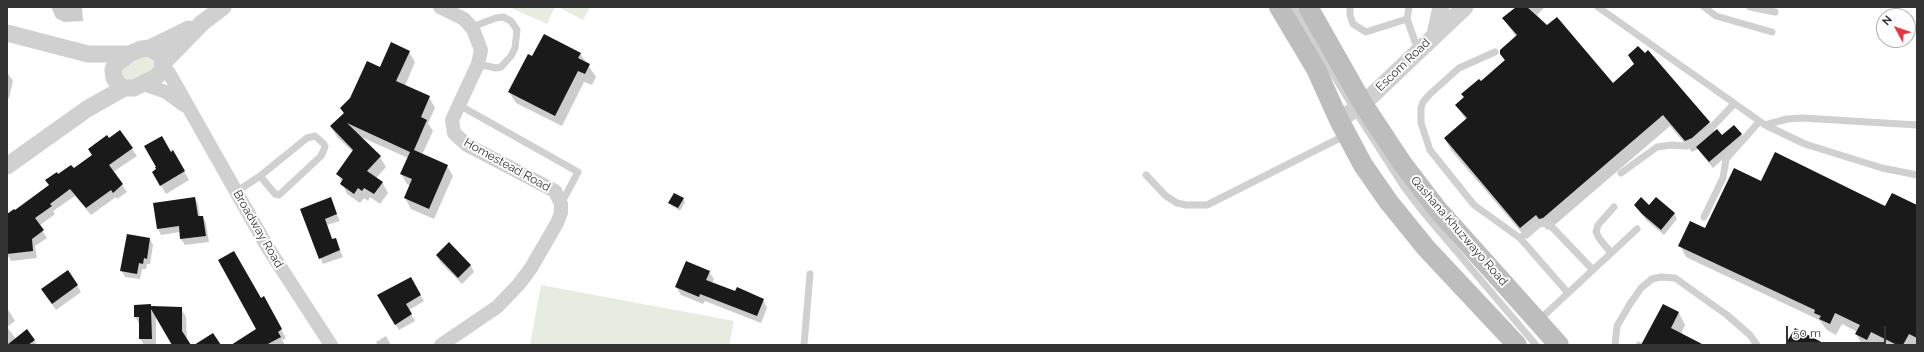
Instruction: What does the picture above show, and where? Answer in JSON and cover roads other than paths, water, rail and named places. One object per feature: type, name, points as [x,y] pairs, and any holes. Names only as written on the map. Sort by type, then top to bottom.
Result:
[{"type":"main road","name":"Qashana Khuzwayo Road","points":[[1279,7],[1316,69],[1351,117],[1402,163],[1438,210],[1559,345]]},
{"type":"main road","name":"Qashana Khuzwayo Road","points":[[1308,7],[1351,117],[1363,165],[1403,222],[1517,345]]},
{"type":"street","points":[[87,109],[113,72],[118,61],[129,54],[141,49],[150,48],[202,23],[224,7]]},
{"type":"street","points":[[440,7],[468,23]]},
{"type":"street","points":[[1435,34],[1441,7]]},
{"type":"street","name":"Escom Road","points":[[1351,117],[1418,50],[1465,7]]},
{"type":"street","points":[[7,166],[87,109],[124,88],[134,88],[156,77],[163,65],[202,23]]},
{"type":"street","name":"Homestead Road","points":[[442,345],[496,307],[519,284],[531,268],[557,223],[561,213],[561,204],[555,191],[467,145],[458,138],[452,127],[452,120],[478,64],[480,50],[468,23]]},
{"type":"street","points":[[7,34],[88,54],[129,54]]},
{"type":"street","points":[[150,48],[159,54],[163,65]]},
{"type":"street","points":[[88,54],[113,72],[116,82],[124,88]]},
{"type":"street","name":"Broadway Road","points":[[163,65],[169,73],[268,248],[331,345]]},
{"type":"street","name":"Broadway Road","points":[[143,84],[166,92],[190,110]]},
{"type":"lane","points":[[1293,7],[1351,117],[1424,213],[1536,345]]},
{"type":"lane","points":[[1350,7],[1350,15],[1353,24],[1366,32],[1407,19]]},
{"type":"lane","points":[[1409,7],[1407,19],[1418,50]]},
{"type":"lane","points":[[1598,7],[1762,124],[1812,146],[1882,168],[1917,175]]},
{"type":"lane","points":[[1704,7],[1716,16],[1772,32]]},
{"type":"lane","points":[[1750,7],[1774,12]]},
{"type":"lane","points":[[468,23],[503,17],[512,21],[517,30],[518,36],[515,48],[511,56],[501,67],[496,68],[478,64]]},
{"type":"lane","points":[[1495,52],[1459,68],[1430,94],[1420,108],[1421,123],[1430,150],[1474,205],[1520,238],[1568,293]]},
{"type":"lane","points":[[1621,173],[1657,147],[1671,145],[1686,146],[1695,142],[1734,104]]},
{"type":"lane","points":[[459,106],[578,172],[561,204]]},
{"type":"lane","points":[[1146,175],[1166,196],[1177,203],[1191,206],[1207,205],[1351,117]]},
{"type":"lane","points":[[1704,217],[1723,178],[1726,159],[1762,124],[1787,119],[1802,118],[1917,125]]},
{"type":"lane","points":[[236,192],[260,176],[307,138],[314,136],[324,144],[325,147],[321,156],[279,195],[275,194],[260,176]]},
{"type":"lane","points":[[1611,253],[1596,232],[1598,225],[1614,207]]},
{"type":"lane","points":[[1520,238],[1537,225],[1542,223],[1550,225],[1593,270]]},
{"type":"lane","points":[[1537,321],[1638,229]]},
{"type":"lane","points":[[804,345],[810,274]]},
{"type":"lane","points":[[1615,345],[1617,326],[1641,288],[1652,279],[1668,277],[1675,278],[1727,315],[1750,335],[1757,345]]}]
